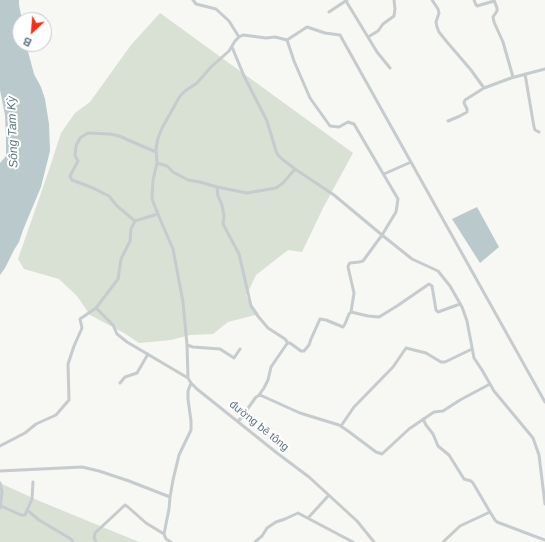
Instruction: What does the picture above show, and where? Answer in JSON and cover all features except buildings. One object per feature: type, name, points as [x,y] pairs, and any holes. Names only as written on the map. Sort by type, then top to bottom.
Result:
[{"type":"street","points":[[193,0],[196,4],[216,9],[229,21],[239,37],[243,35],[266,38],[275,37],[287,40],[307,27],[325,33],[340,35],[545,402]]},
{"type":"street","points":[[329,12],[346,0],[377,52],[390,68]]},
{"type":"street","points":[[368,37],[378,31],[383,24],[394,16],[394,0]]},
{"type":"street","points":[[432,0],[439,13],[436,22],[439,32],[484,88]]},
{"type":"street","points":[[474,0],[477,6],[494,1],[498,10],[493,17],[494,22],[513,77]]},
{"type":"street","name":"đường bê tông","points":[[239,37],[232,47],[197,83],[180,96],[158,138],[156,152],[157,163],[153,180],[152,199],[173,249],[183,302],[188,378],[191,383],[238,422],[309,477],[357,521],[374,542]]},
{"type":"street","points":[[218,187],[218,196],[222,205],[224,216],[223,224],[239,254],[251,306],[268,328],[285,339],[288,343],[301,351],[304,351],[309,345],[310,339],[320,319],[344,326],[351,312],[354,293],[348,267],[349,264],[363,261],[382,235],[396,212],[398,199],[354,124],[348,122],[338,127],[330,126],[310,98],[294,61],[287,40]]},
{"type":"street","points":[[232,47],[244,76],[267,121],[276,151],[282,159],[294,169],[334,195],[412,259],[438,271],[450,286],[467,321],[474,358],[494,391],[533,438],[538,455],[545,504]]},
{"type":"street","points":[[448,121],[467,112],[464,104],[465,100],[484,88],[513,77],[545,69]]},
{"type":"street","points":[[525,74],[534,127],[535,130],[539,132]]},
{"type":"street","points":[[135,221],[117,206],[109,196],[72,180],[70,176],[78,161],[75,156],[76,146],[80,138],[88,134],[110,134],[119,136],[156,152]]},
{"type":"street","points":[[384,174],[411,162]]},
{"type":"street","points":[[157,163],[167,166],[173,172],[188,180],[247,193],[276,188],[283,183],[294,169]]},
{"type":"street","points":[[0,446],[25,433],[36,424],[56,415],[69,400],[68,364],[82,328],[80,319],[96,308],[118,279],[121,259],[130,241],[131,229],[135,221],[158,214]]},
{"type":"street","points":[[351,312],[378,317],[429,284],[432,286],[436,310],[438,312],[460,304]]},
{"type":"street","points":[[96,308],[113,325],[117,334],[127,342],[188,378]]},
{"type":"street","points":[[238,422],[264,388],[268,380],[271,367],[288,343]]},
{"type":"street","points":[[187,345],[193,347],[220,349],[234,358],[240,349]]},
{"type":"street","points":[[341,426],[354,407],[393,367],[406,348],[426,353],[443,362],[447,362],[472,349]]},
{"type":"street","points":[[120,383],[125,377],[137,373],[148,354]]},
{"type":"street","points":[[164,534],[179,455],[191,430],[188,391],[191,383]]},
{"type":"street","points":[[259,395],[302,414],[341,426],[380,454],[423,419],[434,412],[443,411],[490,384]]},
{"type":"street","points":[[423,419],[433,434],[438,446],[449,455],[464,479],[473,483],[495,520],[545,541]]},
{"type":"street","points":[[0,471],[82,467],[129,481],[170,497]]},
{"type":"street","points":[[0,483],[2,492],[0,507],[24,515],[32,499],[33,482]]},
{"type":"street","points":[[308,518],[329,495]]},
{"type":"street","points":[[96,542],[94,533],[125,505],[164,534],[166,539],[171,542]]},
{"type":"street","points":[[27,510],[71,539],[73,542]]},
{"type":"street","points":[[255,542],[276,522],[298,512],[353,542]]},
{"type":"street","points":[[443,542],[460,526],[490,512]]},
{"type":"shaded area","points":[[160,13],[353,153],[323,208],[302,252],[288,250],[256,275],[246,296],[259,314],[228,322],[213,334],[190,335],[171,340],[139,343],[124,333],[90,315],[77,296],[59,279],[24,269],[18,259],[61,133],[75,113],[90,102],[131,45]]},
{"type":"shaded area","points":[[0,483],[37,500],[139,542],[0,542]]},
{"type":"water","name":"Sông Tam Kỳ","points":[[0,0],[19,0],[20,12],[12,12],[12,52],[28,52],[34,74],[45,99],[49,124],[50,151],[41,187],[19,242],[0,275],[0,163],[6,156],[6,137],[5,115],[0,90]]},
{"type":"water","points":[[477,207],[499,247],[480,263],[452,219]]}]
